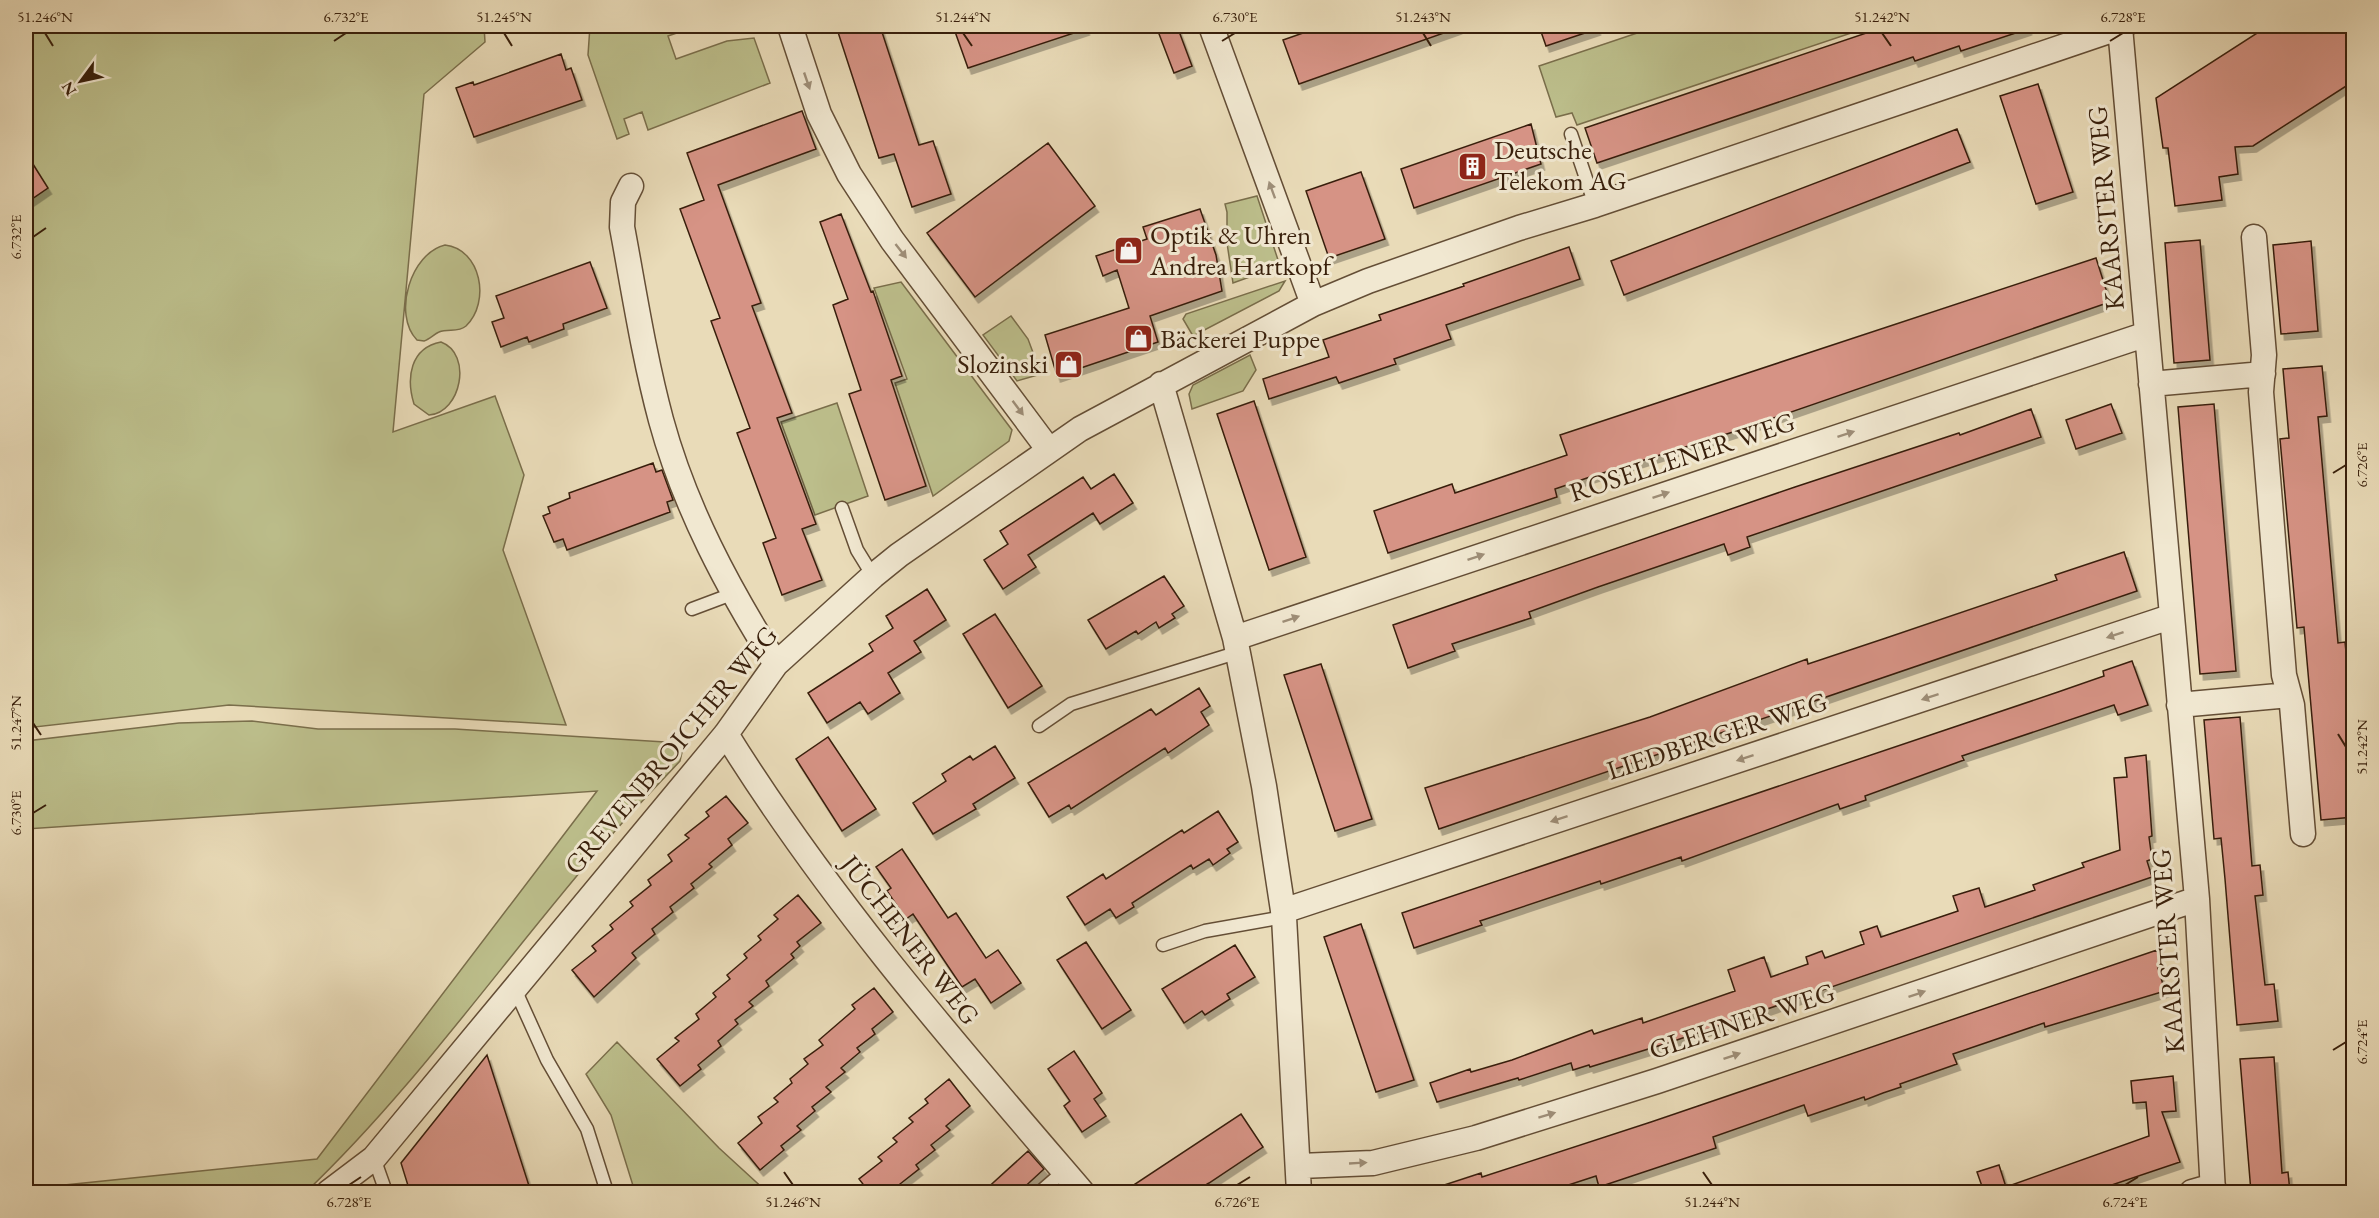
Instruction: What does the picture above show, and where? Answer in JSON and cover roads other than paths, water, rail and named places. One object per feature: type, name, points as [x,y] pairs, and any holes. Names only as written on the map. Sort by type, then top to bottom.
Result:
[{"type":"street","points":[[790,26],[819,114],[849,174],[892,240],[1049,450]]},
{"type":"street","name":"GREVENBROICHER WEG","points":[[329,1192],[374,1158],[726,734],[776,664],[873,576],[1049,450],[1161,384],[1312,304],[1368,281],[1508,231],[1595,205],[2122,26]]},
{"type":"street","name":"KAARSTER WEG","points":[[2122,26],[2170,617],[2197,899],[2206,1190]]},
{"type":"street","points":[[1217,27],[1312,304]]},
{"type":"street","points":[[631,186],[623,202],[622,227],[662,420],[703,532],[732,594],[776,664]]},
{"type":"street","points":[[2254,237],[2264,355],[2261,392],[2282,652],[2289,695],[2303,834]]},
{"type":"street","name":"ROSELLENER WEG","points":[[1237,645],[2147,334]]},
{"type":"street","points":[[2151,384],[2263,374]]},
{"type":"street","points":[[1161,384],[1237,645],[1264,786],[1284,914],[1300,1166],[1299,1192]]},
{"type":"street","name":"LIEDBERGER WEG","points":[[1284,914],[2170,617]]},
{"type":"street","points":[[2179,705],[2289,695]]},
{"type":"street","name":"JÜCHENER WEG","points":[[726,734],[812,862],[884,958],[960,1053],[1082,1192]]},
{"type":"street","name":"GLEHNER WEG","points":[[1300,1166],[1373,1163],[1476,1138],[1657,1081],[2197,899]]},
{"type":"lane","points":[[1570,134],[1595,205]]},
{"type":"lane","points":[[842,508],[857,550],[873,576]]},
{"type":"lane","points":[[692,609],[732,594]]},
{"type":"lane","points":[[1039,726],[1071,704],[1237,645]]},
{"type":"lane","points":[[1163,945],[1205,931],[1284,914]]},
{"type":"lane","points":[[514,987],[547,1060],[587,1129],[607,1192]]},
{"type":"lane","points":[[374,1158],[386,1192]]},
{"type":"lane","points":[[1040,1192],[1064,1171]]},
{"type":"place","name":"Deutsche Telekom AG","points":[[1473,166]]},
{"type":"place","name":"Optik & Uhren Andrea Hartkopf","points":[[1129,251]]},
{"type":"place","name":"Bäckerei Puppe","points":[[1139,339]]},
{"type":"place","name":"Slozinski","points":[[1069,364]]}]
